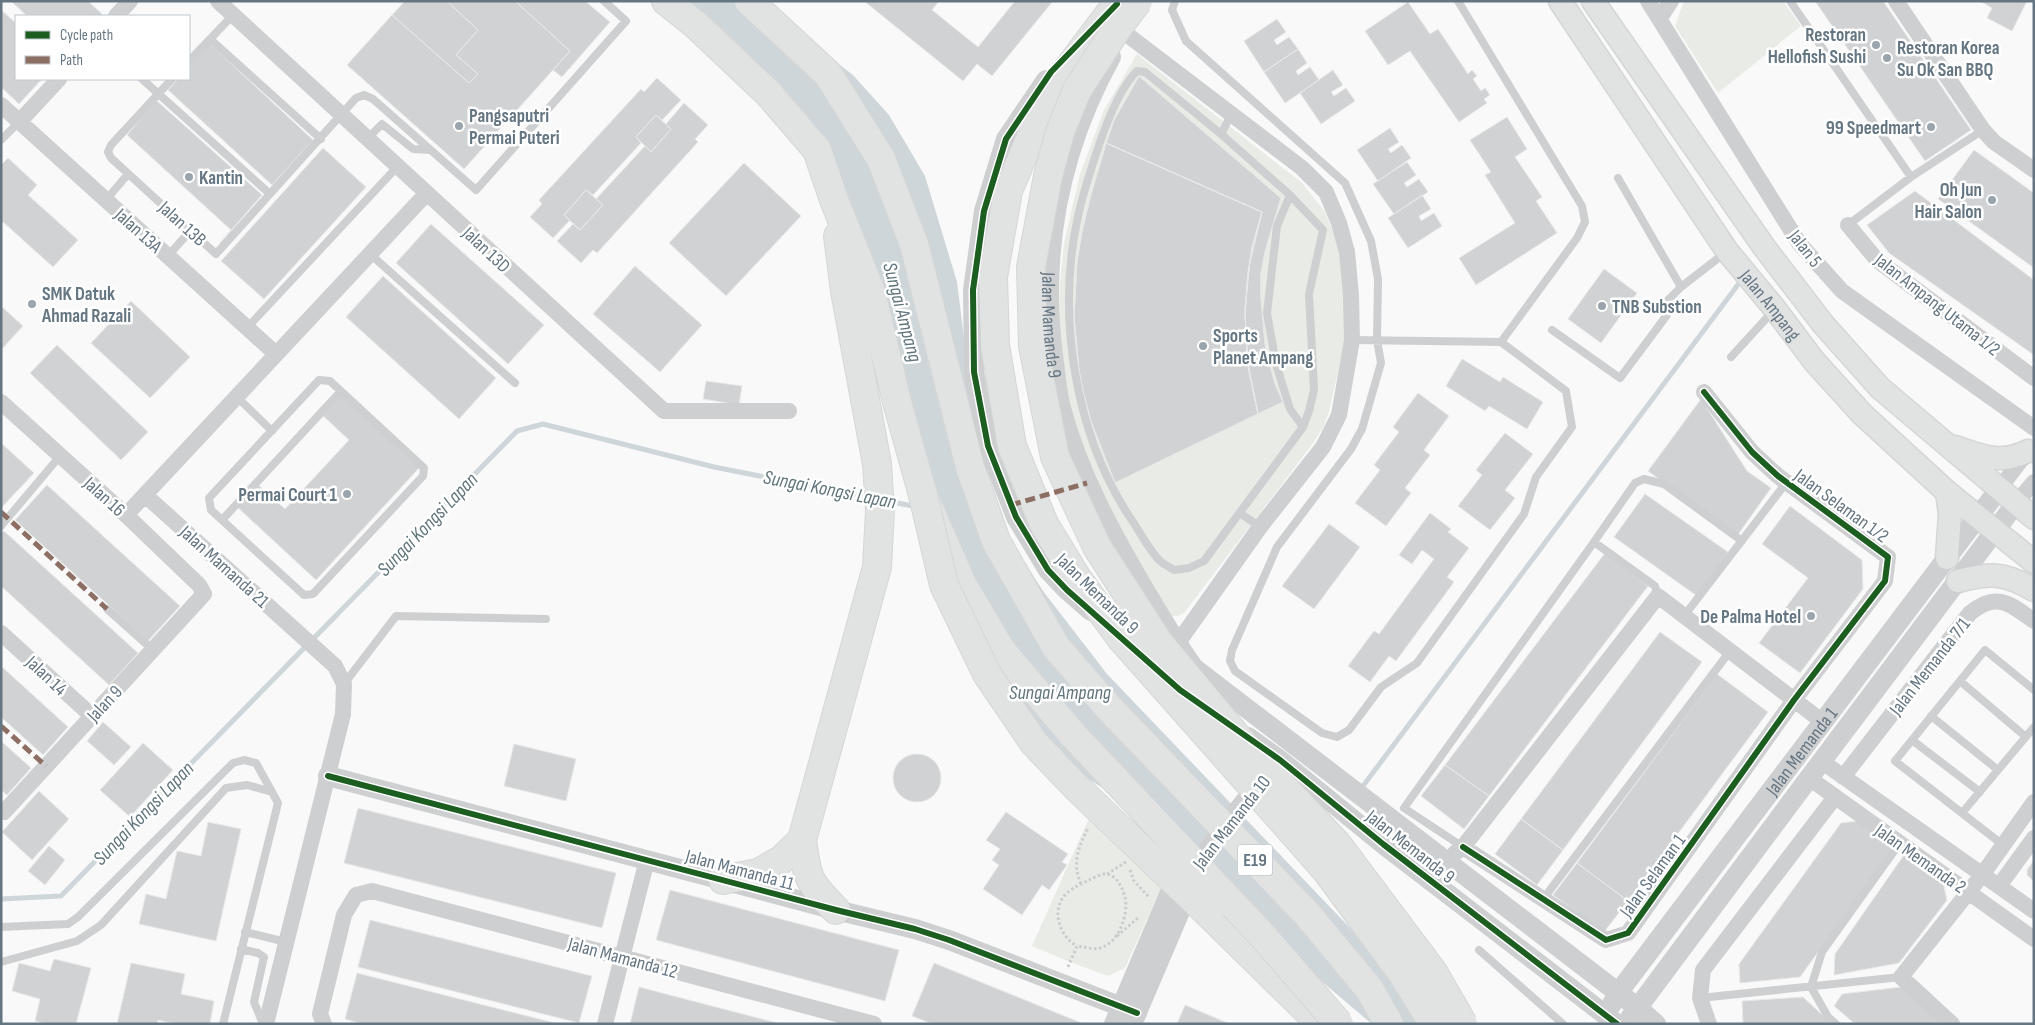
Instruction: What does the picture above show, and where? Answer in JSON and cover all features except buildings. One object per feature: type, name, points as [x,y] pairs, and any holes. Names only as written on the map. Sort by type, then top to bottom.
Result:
[{"type":"highway","name":"E19","points":[[666,1],[696,25],[769,94],[817,150],[834,200],[871,292],[897,402],[923,495],[963,586],[1001,650],[1073,735],[1262,935],[1339,1024]]},
{"type":"highway","name":"E19","points":[[749,1],[828,74],[881,159],[914,244],[970,467],[996,541],[1056,646],[1108,707],[1307,914],[1370,990],[1389,1024]]},
{"type":"highway","points":[[1125,2],[1049,94],[1008,191],[993,277],[995,344],[1012,446],[1044,524],[1076,578],[1133,652],[1326,870],[1402,973],[1434,1024]]},
{"type":"highway","points":[[1125,2],[1116,30],[1077,90],[1060,132],[1048,176],[1031,266],[1033,346],[1056,457],[1097,547],[1159,643],[1249,752],[1337,844],[1433,972],[1463,1024]]},
{"type":"highway","points":[[834,200],[845,291],[877,464],[880,510],[877,567],[802,840],[806,871],[816,889],[836,910]]},
{"type":"highway","points":[[923,495],[944,585],[987,674],[1034,744],[1321,1024]]},
{"type":"highway","points":[[723,880],[758,873],[781,860],[802,840]]},
{"type":"main road","name":"Jalan Ampang","points":[[1560,1],[1727,251],[1775,309],[1814,362],[1862,414],[1947,492],[2034,562]]},
{"type":"main road","name":"Jalan Ampang","points":[[1593,1],[1764,247],[1823,324],[1880,388],[2034,518]]},
{"type":"main road","points":[[1945,444],[2002,460],[2015,458],[2031,447]]},
{"type":"main road","points":[[1947,492],[1950,514],[1947,558]]},
{"type":"main road","points":[[1958,580],[1995,574],[2023,583],[2034,590]]},
{"type":"street","points":[[117,15],[130,1]]},
{"type":"street","name":"Jalan 13D","points":[[218,1],[664,411],[789,411]]},
{"type":"street","name":"Jalan Mamanda 9","points":[[1152,1],[1125,34],[1109,59],[1076,131],[1064,166],[1050,255],[1049,328],[1060,407],[1084,479],[1124,556],[1177,644]]},
{"type":"street","name":"Jalan 5","points":[[1648,1],[1800,243],[1830,278],[1842,291],[2034,428]]},
{"type":"street","points":[[1660,18],[1671,1]]},
{"type":"street","points":[[1896,1],[1983,130],[1994,142],[2034,170]]},
{"type":"street","name":"Jalan Memanda 9","points":[[1125,2],[1051,72],[1006,139],[984,211],[973,290],[974,372],[988,446],[1016,516],[1048,570],[1067,590],[1180,690],[1280,760],[1383,844],[1611,1019]]},
{"type":"street","points":[[1125,34],[1229,118],[1302,168],[1326,192],[1339,223],[1347,252],[1351,295],[1352,340],[1339,415],[1323,447],[1260,527],[1177,644],[1174,654],[1173,672],[1180,690]]},
{"type":"street","points":[[19,122],[58,80]]},
{"type":"street","name":"Jalan 13A","points":[[1,105],[276,354]]},
{"type":"street","points":[[126,515],[427,193]]},
{"type":"street","name":"Jalan Ampang Utama 1/2","points":[[1848,225],[1877,260],[2034,378]]},
{"type":"street","name":"Jalan Selaman 1/2","points":[[1704,392],[1752,452],[1786,483],[1888,557],[1885,581],[1794,700]]},
{"type":"street","name":"Jalan 16","points":[[1,402],[126,515],[199,585],[204,594]]},
{"type":"street","points":[[1999,489],[2031,447]]},
{"type":"street","points":[[2016,503],[2034,482]]},
{"type":"street","name":"Jalan Memanda 1","points":[[1611,1019],[1618,993],[1999,489]]},
{"type":"street","name":"Jalan Mamanda 21","points":[[146,495],[335,666],[344,684],[344,714],[264,1024]]},
{"type":"street","name":"Jalan Memanda 1","points":[[1626,1024],[1808,778],[2016,503]]},
{"type":"street","points":[[1067,590],[1077,593],[1091,592],[1110,586],[1120,573],[1124,556]]},
{"type":"street","name":"Jalan 9","points":[[3,811],[204,594]]},
{"type":"street","points":[[1447,863],[1463,847],[1658,596],[1823,722]]},
{"type":"street","name":"Jalan Memanda 7/1","points":[[1843,777],[1970,613],[1981,604],[1993,601],[2009,603],[2034,621]]},
{"type":"street","name":"Jalan 14","points":[[1,633],[92,716]]},
{"type":"street","name":"Jalan Memanda 9","points":[[1177,644],[1194,668],[1638,1008],[1656,1024]]},
{"type":"street","points":[[1870,696],[1893,712]]},
{"type":"street","name":"Jalan Selaman 1","points":[[1463,847],[1606,940],[1628,933],[1794,700]]},
{"type":"street","points":[[1231,726],[1242,748],[1248,771],[1245,800]]},
{"type":"street","name":"Jalan Mamanda 10","points":[[1126,1017],[1186,895],[1190,873],[1245,800],[1294,744]]},
{"type":"street","name":"Jalan Memanda 2","points":[[1821,761],[2034,911]]},
{"type":"street","name":"Jalan Mamanda 11","points":[[328,776],[836,910],[915,929],[949,940],[1060,983],[1126,1017]]},
{"type":"street","name":"Jalan Memanda 2","points":[[1808,778],[2034,939]]},
{"type":"street","points":[[1709,1024],[1700,998],[1703,970],[1835,797]]},
{"type":"street","points":[[1952,1024],[1901,977],[1982,875],[2034,802]]},
{"type":"street","points":[[1999,886],[2034,838]]},
{"type":"street","points":[[605,1024],[647,860]]},
{"type":"street","name":"Jalan Mamanda 12","points":[[324,1024],[320,1014],[344,915],[356,895],[372,891],[874,1024]]},
{"type":"street","points":[[1650,951],[1669,965]]},
{"type":"lane","points":[[367,139],[382,124],[413,149],[430,150],[476,190],[626,21],[604,1]]},
{"type":"lane","points":[[1176,1],[1172,10],[1186,41],[1345,183],[1371,241],[1378,279],[1377,340],[1381,363],[1362,429],[1350,449],[1277,547],[1232,650],[1230,661],[1235,671],[1322,733],[1337,737],[1349,730],[1381,688],[1417,663],[1524,514],[1536,477],[1572,428],[1566,391],[1501,342],[1377,340],[1352,340]]},
{"type":"lane","points":[[1458,1],[1582,206],[1585,222],[1577,238],[1501,342]]},
{"type":"lane","points":[[1790,1],[1911,177]]},
{"type":"lane","points":[[190,60],[233,15]]},
{"type":"lane","points":[[210,39],[321,139]]},
{"type":"lane","points":[[1137,71],[1144,72],[1221,134],[1290,195],[1323,230],[1309,294],[1314,390],[1303,427],[1204,561],[1189,568],[1174,570],[1159,561],[1117,497],[1095,445],[1080,402],[1073,361],[1070,321],[1070,272],[1076,222],[1085,189],[1102,137],[1116,104],[1137,71]]},
{"type":"lane","points":[[143,80],[270,194]]},
{"type":"lane","name":"Jalan 13B","points":[[171,80],[111,145],[108,152],[111,158],[216,254],[342,116],[356,98],[364,95],[373,99],[430,150]]},
{"type":"lane","points":[[1221,134],[1229,118]]},
{"type":"lane","points":[[1,140],[19,122]]},
{"type":"lane","points":[[1848,225],[1911,177],[1983,130]]},
{"type":"lane","points":[[247,328],[397,167]]},
{"type":"lane","points":[[106,200],[128,174]]},
{"type":"lane","points":[[1618,178],[1681,287]]},
{"type":"lane","points":[[1290,195],[1277,226],[1267,313],[1276,364],[1290,409],[1303,427]]},
{"type":"lane","points":[[168,256],[191,230]]},
{"type":"lane","points":[[1552,330],[1620,378],[1667,315],[1665,303],[1681,287],[1727,251]]},
{"type":"lane","points":[[370,254],[515,383]]},
{"type":"lane","points":[[1732,358],[1775,309]]},
{"type":"lane","points":[[319,380],[330,381],[424,468],[423,476],[313,594],[304,595],[211,510],[209,498],[272,431],[319,380]]},
{"type":"lane","points":[[222,520],[341,391]]},
{"type":"lane","points":[[236,397],[272,431]]},
{"type":"lane","points":[[1,526],[60,456]]},
{"type":"lane","points":[[1463,847],[1404,808],[1635,483],[1644,478],[1664,484],[1742,541]]},
{"type":"lane","points":[[1684,616],[1786,483]]},
{"type":"lane","points":[[1240,513],[1260,527]]},
{"type":"lane","points":[[1594,542],[1655,586],[1658,596]]},
{"type":"lane","points":[[106,609],[153,650]]},
{"type":"lane","points":[[344,684],[396,616],[546,619]]},
{"type":"lane","points":[[2003,845],[1895,761],[1986,650],[2034,690]]},
{"type":"lane","points":[[1544,898],[1730,651]]},
{"type":"lane","points":[[1960,681],[2026,737]]},
{"type":"lane","points":[[1931,716],[1998,770]]},
{"type":"lane","points":[[1962,814],[2034,727]]},
{"type":"lane","points":[[1912,740],[1980,792]]},
{"type":"lane","points":[[1,927],[68,924],[78,917],[233,763],[244,760],[256,763],[278,803],[223,1024]]},
{"type":"lane","points":[[1,962],[77,940],[100,925],[226,788],[247,785],[272,792]]},
{"type":"lane","points":[[1836,1024],[1828,1018],[1811,987],[1822,952],[1900,843]]},
{"type":"lane","points":[[245,932],[286,942]]},
{"type":"lane","points":[[241,949],[258,953],[264,957],[254,1002],[264,1024]]},
{"type":"lane","points":[[1479,950],[1563,1024]]},
{"type":"lane","points":[[1700,998],[1901,977]]},
{"type":"path","points":[[1081,884],[1077,874],[1076,862],[1078,847],[1093,822]]},
{"type":"path","points":[[1107,874],[1128,861],[1134,881],[1150,898],[1146,905]]},
{"type":"path","points":[[1117,936],[1124,916],[1125,898],[1121,886],[1116,879],[1107,874],[1100,874],[1066,894],[1059,909],[1058,918],[1064,935],[1069,942],[1077,946],[1100,948],[1106,946],[1117,936],[1142,912]]},
{"type":"path","points":[[1060,983],[1077,946]]},
{"type":"shaded area","points":[[1684,1],[1783,1],[1801,26],[1718,93],[1675,26]]},
{"type":"shaded area","name":"Sports Planet Ampang","points":[[1137,54],[1302,183],[1325,212],[1339,246],[1347,333],[1324,426],[1311,446],[1184,613],[1178,616],[1171,616],[1140,575],[1071,427],[1059,323],[1064,243],[1080,174],[1104,110]]},
{"type":"shaded area","points":[[1089,818],[1169,870],[1125,968],[1108,976],[1032,946]]},
{"type":"water","name":"Sungai Ampang","points":[[650,1],[756,1],[853,75],[889,115],[925,176],[957,282],[976,434],[1004,530],[1043,591],[1107,674],[1351,929],[1424,1024],[1372,1024],[1282,948],[1125,802],[1049,754],[977,655],[815,152],[710,49]]},
{"type":"waterway","points":[[1360,790],[1743,278]]},
{"type":"waterway","name":"Sungai Kongsi Lapan","points":[[1,899],[61,896],[517,431],[543,424],[714,467],[871,498]]},
{"type":"waterway","name":"Sungai Kongsi Lapan","points":[[887,501],[918,507]]},
{"type":"marked path","points":[[1011,505],[1087,483]]},
{"type":"marked path","points":[[1,512],[107,609]]},
{"type":"marked path","points":[[1,726],[46,766]]},
{"type":"cycle path","points":[[1117,4],[1051,72],[1006,139],[984,211],[973,290],[974,372],[988,446],[1016,517],[1048,570],[1067,590],[1180,690],[1280,760],[1383,844],[1617,1024]]},
{"type":"cycle path","points":[[1463,847],[1606,940],[1628,933],[1794,700],[1885,581],[1888,557],[1778,476],[1752,452],[1704,392]]},
{"type":"cycle path","points":[[328,776],[836,910],[915,929],[949,940],[1137,1013]]},
{"type":"place","name":"Restoran Hellofish Sushi","points":[[1876,45]]},
{"type":"place","name":"Restoran Korea Su Ok San BBQ","points":[[1887,58]]},
{"type":"place","name":"Pangsaputri Permai Puteri","points":[[459,126]]},
{"type":"place","name":"99 Speedmart","points":[[1931,127]]},
{"type":"place","name":"Kantin","points":[[189,177]]},
{"type":"place","name":"Oh Jun Hair Salon","points":[[1992,200]]},
{"type":"place","name":"SMK Datuk Ahmad Razali","points":[[32,304]]},
{"type":"place","name":"TNB Substion","points":[[1602,306]]},
{"type":"place","name":"Sports Planet Ampang","points":[[1203,346]]},
{"type":"place","name":"Permai Court 1","points":[[347,494]]},
{"type":"place","name":"De Palma Hotel","points":[[1811,616]]}]
